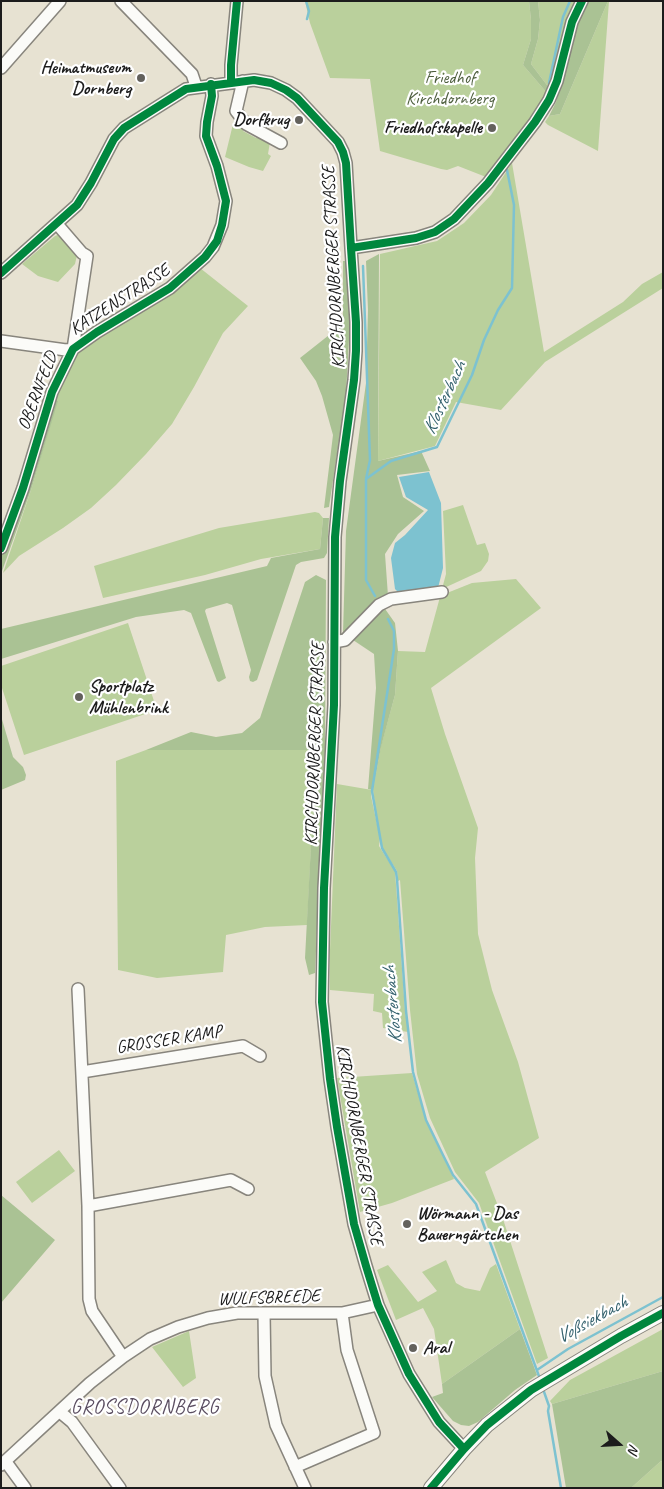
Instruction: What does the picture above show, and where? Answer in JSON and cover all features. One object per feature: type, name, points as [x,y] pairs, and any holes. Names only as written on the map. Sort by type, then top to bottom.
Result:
[{"type":"main road","points":[[431,1488],[487,1425],[541,1383],[663,1313]]},
{"type":"street","points":[[1,68],[60,1]]},
{"type":"street","points":[[121,1],[192,74],[196,86]]},
{"type":"street","points":[[236,1],[231,65],[237,82],[236,111],[246,124],[281,143]]},
{"type":"street","points":[[351,248],[416,238],[435,232],[454,219],[481,190],[535,122],[549,100],[557,81],[572,22],[582,1]]},
{"type":"street","name":"KIRCHDORNBERGER STRASSE","points":[[1,273],[57,224],[82,198],[114,139],[124,128],[178,93],[196,86],[262,81],[286,90],[297,98],[338,142],[346,163],[356,351],[337,513],[334,564],[332,750],[324,888],[322,1002],[331,1089],[354,1224],[378,1305],[409,1374],[439,1422],[464,1449]]},
{"type":"street","name":"KATZENSTRASSE","points":[[1,341],[66,350],[73,349],[97,332],[170,288],[205,257],[217,241],[226,201],[217,166],[206,136],[212,84]]},
{"type":"street","name":"OBERNFELD","points":[[1,548],[23,488],[52,392],[73,349],[87,256],[82,253],[57,224]]},
{"type":"street","points":[[334,642],[345,640],[379,605],[391,599],[442,592]]},
{"type":"street","points":[[78,989],[88,1206],[89,1299],[92,1310],[123,1357]]},
{"type":"street","name":"GROSSER KAMP","points":[[82,1072],[243,1046],[260,1056]]},
{"type":"street","points":[[88,1206],[231,1180],[248,1189]]},
{"type":"street","name":"WULFSBREEDE","points":[[4,1464],[90,1383],[123,1357],[150,1340],[178,1328],[208,1318],[237,1313],[342,1313],[378,1305]]},
{"type":"street","points":[[264,1312],[265,1376],[276,1425],[305,1488]]},
{"type":"street","points":[[295,1467],[374,1433],[347,1350],[342,1313]]},
{"type":"street","points":[[60,1412],[72,1422],[120,1488]]},
{"type":"street","points":[[4,1464],[25,1488]]},
{"type":"green space","name":"Friedhof Kirchdornberg","points":[[305,1],[529,1],[531,39],[523,65],[547,93],[539,111],[486,177],[458,166],[447,170],[441,169],[380,151],[370,79],[330,78],[310,23]]},
{"type":"green space","points":[[529,1],[538,1],[540,20],[538,39],[531,64],[550,89],[547,93],[523,65],[531,39]]},
{"type":"green space","points":[[538,1],[578,1],[550,89],[531,64],[538,39],[540,20]]},
{"type":"green space","points":[[588,1],[608,1],[560,114],[549,116],[556,102],[573,36]]},
{"type":"green space","points":[[608,1],[598,151],[545,122],[549,116],[560,114]]},
{"type":"green space","points":[[234,120],[242,125],[243,131],[256,138],[260,136],[270,142],[268,154],[271,156],[263,171],[225,157]]},
{"type":"green space","points":[[512,163],[544,352],[623,302],[642,284],[663,272],[663,288],[545,362],[501,410],[456,402],[435,446],[378,461],[380,254],[437,241],[464,223],[491,195]]},
{"type":"green space","points":[[60,234],[77,255],[75,264],[58,282],[38,276],[22,264],[55,236]]},
{"type":"green space","points":[[379,254],[378,461],[421,451],[430,471],[397,475],[403,497],[424,511],[398,534],[385,554],[388,596],[345,635],[343,633],[346,531],[366,383],[368,310],[366,261]]},
{"type":"green space","points":[[343,261],[346,261],[350,322],[346,394],[329,507],[324,508],[333,435],[316,381],[300,358],[343,324]]},
{"type":"green space","points":[[200,268],[248,306],[223,333],[172,424],[146,454],[91,508],[19,556],[3,573],[32,487],[57,402],[53,400],[76,355],[85,345]]},
{"type":"green space","points":[[53,400],[58,401],[32,487],[1,574],[1,556],[16,521]]},
{"type":"green space","points":[[463,505],[477,545],[485,543],[489,554],[488,561],[481,571],[442,589],[446,574],[443,511]]},
{"type":"green space","points":[[315,512],[319,513],[323,518],[320,549],[261,559],[205,575],[103,598],[94,566],[219,528]]},
{"type":"green space","points":[[323,518],[329,518],[327,553],[324,558],[301,562],[296,565],[257,680],[253,682],[250,681],[251,670],[232,605],[227,603],[206,609],[205,611],[226,678],[219,682],[191,613],[184,610],[136,617],[1,659],[1,629],[267,566],[271,558],[320,549]]},
{"type":"green space","points":[[316,575],[326,580],[325,750],[315,973],[309,975],[305,958],[316,750],[146,750],[191,732],[216,737],[242,733],[260,718],[305,582]]},
{"type":"green space","points":[[516,579],[541,608],[431,688],[478,828],[475,858],[478,934],[492,990],[518,1062],[539,1138],[485,1172],[503,1219],[548,1358],[537,1364],[479,1203],[455,1172],[430,1118],[417,1074],[400,880],[398,881],[397,871],[381,846],[373,790],[381,746],[395,695],[398,651],[425,652],[442,595],[472,583]]},
{"type":"green space","points":[[383,606],[395,623],[398,651],[395,695],[381,747],[373,790],[368,789],[376,688],[374,654],[350,638]]},
{"type":"green space","name":"Sportplatz Mühlenbrink","points":[[128,623],[157,710],[24,755],[1,685],[1,666]]},
{"type":"green space","points":[[1,716],[13,757],[23,767],[26,775],[25,780],[1,790]]},
{"type":"green space","points":[[146,750],[316,750],[307,925],[265,927],[226,935],[223,972],[157,978],[118,970],[116,761]]},
{"type":"green space","points":[[337,784],[372,790],[371,796],[380,838],[379,846],[395,871],[408,1032],[383,1028],[382,1013],[373,1011],[374,994],[330,990]]},
{"type":"green space","points":[[412,1073],[426,1120],[454,1179],[392,1203],[360,1212],[337,1078]]},
{"type":"green space","points":[[59,1150],[75,1171],[32,1203],[16,1182]]},
{"type":"green space","points":[[1,1195],[55,1240],[1,1303]]},
{"type":"green space","points":[[446,1260],[456,1283],[465,1288],[480,1291],[490,1268],[496,1264],[520,1329],[442,1384],[434,1329],[423,1308],[396,1320],[377,1270],[388,1265],[418,1302],[437,1291],[422,1272]]},
{"type":"green space","points":[[520,1329],[537,1375],[515,1390],[478,1422],[469,1426],[453,1421],[432,1397],[443,1393],[442,1384]]},
{"type":"green space","points":[[663,1329],[663,1371],[552,1404],[550,1401],[570,1380]]},
{"type":"green space","points":[[189,1331],[196,1378],[183,1387],[152,1347]]},
{"type":"green space","points":[[663,1371],[663,1462],[661,1461],[631,1488],[566,1488],[552,1404]]},
{"type":"green space","points":[[661,1461],[663,1462],[663,1488],[631,1488]]},
{"type":"water","points":[[429,472],[441,503],[443,568],[438,588],[399,593],[395,589],[391,558],[395,543],[428,510],[406,497],[399,477]]},
{"type":"waterway","points":[[306,1],[309,11],[307,19]]},
{"type":"waterway","name":"Klosterbach","points":[[549,83],[563,17],[570,1]]},
{"type":"waterway","name":"Klosterbach","points":[[375,596],[366,580],[366,479],[391,461],[437,447],[472,375],[484,340],[498,310],[512,288],[514,205],[507,170]]},
{"type":"waterway","points":[[363,266],[370,460],[366,479]]},
{"type":"waterway","name":"Klosterbach","points":[[388,619],[394,631],[394,649],[372,791],[382,848],[396,872],[406,1011],[413,1072],[426,1120],[453,1175],[476,1204],[540,1379]]},
{"type":"waterway","name":"Voßsiekbach","points":[[537,1370],[568,1349],[663,1297]]},
{"type":"waterway","name":"Klosterbach","points":[[543,1389],[549,1406],[548,1411],[561,1488]]},
{"type":"cycle path","points":[[231,82],[237,1]]},
{"type":"cycle path","points":[[351,248],[416,238],[435,232],[454,219],[488,183],[535,122],[549,100],[557,81],[572,22],[582,1]]},
{"type":"cycle path","points":[[1,273],[77,205],[114,139],[124,128],[186,89],[254,80],[271,83],[297,98],[338,142],[343,152],[346,163],[356,322],[356,351],[335,537],[334,705],[324,888],[322,1002],[330,1079],[354,1224],[378,1305],[409,1374],[439,1422],[464,1449]]},
{"type":"cycle path","points":[[1,548],[23,488],[52,392],[73,349],[97,332],[170,288],[205,257],[217,241],[226,201],[217,166],[206,136],[212,96],[211,84]]},
{"type":"cycle path","points":[[431,1488],[487,1425],[531,1390],[663,1313]]},
{"type":"place","name":"Heimatmuseum Dornberg","points":[[141,78]]},
{"type":"place","name":"Dorfkrug","points":[[299,120]]},
{"type":"place","name":"Friedhofskapelle","points":[[492,128]]},
{"type":"place","name":"Sportplatz Mühlenbrink","points":[[79,697]]},
{"type":"place","name":"Wörmann - Das Bauerngärtchen","points":[[407,1224]]},
{"type":"place","name":"Aral","points":[[413,1348]]},
{"type":"district","name":"GROSSDORNBERG","points":[[145,1408]]}]
